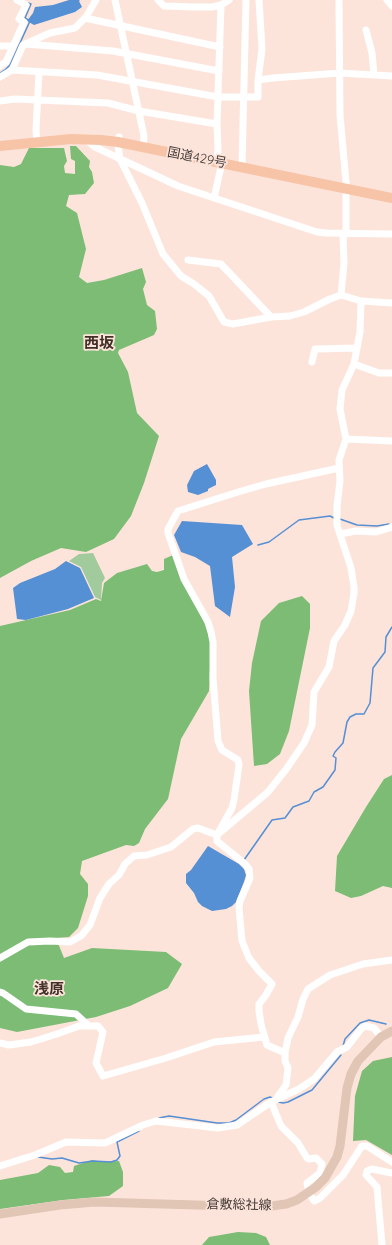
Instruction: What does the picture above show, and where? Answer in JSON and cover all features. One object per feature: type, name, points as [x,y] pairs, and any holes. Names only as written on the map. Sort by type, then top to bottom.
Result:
[{"type":"highway","name":"国道429号","points":[[0,146],[79,133],[106,135],[118,140]]},
{"type":"highway","name":"国道429号","points":[[0,141],[71,139],[118,140],[347,185],[392,192]]},
{"type":"highway","name":"国道429号","points":[[347,185],[392,198]]},
{"type":"main road","name":"倉敷総社線","points":[[0,1214],[60,1205],[95,1202],[249,1207],[275,1206],[297,1200],[308,1193],[325,1178],[337,1157],[340,1146],[347,1088],[351,1074],[358,1061],[381,1037],[392,1031]]},
{"type":"street","points":[[0,66],[6,62],[24,22],[19,19],[26,5],[17,0]]},
{"type":"street","points":[[12,70],[23,45],[50,33],[75,28],[85,18],[96,0]]},
{"type":"street","points":[[115,0],[144,136],[143,144]]},
{"type":"street","points":[[158,0],[164,6],[169,7],[212,7],[221,5],[229,0]]},
{"type":"street","points":[[243,165],[246,0]]},
{"type":"street","points":[[0,77],[12,70],[97,76],[133,81],[218,97],[258,97],[258,80],[262,49],[259,0]]},
{"type":"street","points":[[339,0],[340,115],[347,185],[344,264],[341,295]]},
{"type":"street","points":[[387,0],[392,6]]},
{"type":"street","points":[[214,198],[220,160],[217,124],[220,71],[221,5]]},
{"type":"street","points":[[85,18],[220,46]]},
{"type":"street","points":[[366,30],[372,53],[374,76]]},
{"type":"street","points":[[26,44],[113,51],[220,71]]},
{"type":"street","points":[[0,46],[13,46]]},
{"type":"street","points":[[36,140],[39,72]]},
{"type":"street","points":[[258,80],[340,73],[392,76]]},
{"type":"street","points":[[0,101],[15,99],[108,103],[139,111],[217,124]]},
{"type":"street","points":[[85,139],[95,147],[178,186],[317,232],[392,234]]},
{"type":"street","points":[[118,140],[120,159],[142,203],[163,254],[181,276],[209,296],[224,322],[233,324],[271,317],[290,316],[304,312],[341,295],[361,301],[392,303]]},
{"type":"street","points":[[188,260],[221,264],[271,317]]},
{"type":"street","points":[[216,835],[268,792],[296,756],[304,743],[310,732],[313,718],[314,692],[330,663],[334,641],[345,625],[351,611],[354,593],[351,568],[340,534],[337,518],[340,481],[339,460],[346,439],[340,409],[342,390],[354,364],[360,332],[361,301]]},
{"type":"street","points":[[312,362],[315,349],[357,348]]},
{"type":"street","points":[[354,364],[379,372],[392,373]]},
{"type":"street","points":[[346,439],[392,441]]},
{"type":"street","points":[[285,1053],[267,1045],[261,1024],[259,1004],[266,996],[272,984],[259,971],[244,948],[239,908],[240,901],[250,878],[249,869],[217,841],[216,835],[226,820],[234,800],[238,760],[222,750],[219,746],[213,678],[213,642],[211,632],[208,622],[184,579],[168,533],[168,529],[178,511],[252,488],[339,468]]},
{"type":"street","points":[[340,534],[356,531],[376,532],[392,527]]},
{"type":"street","points":[[0,958],[28,942],[70,942],[81,936],[90,925],[100,898],[109,884],[119,875],[125,864],[134,856],[147,855],[171,847],[193,829],[198,828],[216,835]]},
{"type":"street","points":[[392,960],[363,964],[330,975],[308,989],[303,999],[298,1017],[288,1038],[285,1053],[285,1061],[288,1068],[286,1085],[275,1100],[280,1126],[298,1143],[307,1158],[316,1158],[322,1164],[320,1172],[307,1183],[308,1193],[314,1201],[320,1198],[343,1175],[362,1146],[367,1146],[392,1162]]},
{"type":"street","points":[[0,992],[26,1009],[76,1014],[88,1026]]},
{"type":"street","points":[[0,1043],[9,1045],[31,1042],[78,1026],[98,1026],[103,1032],[96,1063],[103,1076],[166,1058],[214,1042],[264,1037]]},
{"type":"street","points":[[0,1166],[35,1155],[66,1142],[105,1143],[143,1125],[156,1121],[218,1128],[238,1125],[275,1100],[300,1089],[314,1079],[334,1056],[347,1046],[361,1029],[366,1026],[374,1028],[381,1037]]},
{"type":"street","points":[[382,1245],[377,1188],[366,1175],[367,1171],[372,1169],[392,1173]]},
{"type":"green space","points":[[70,146],[76,146],[90,161],[89,167],[92,172],[94,183],[85,194],[69,195],[66,206],[77,213],[86,249],[79,277],[87,283],[104,280],[142,268],[146,282],[143,289],[147,305],[155,311],[157,329],[154,335],[119,350],[118,353],[128,372],[137,413],[159,436],[144,483],[131,516],[114,539],[86,552],[61,548],[31,561],[0,578],[0,165],[14,167],[21,164],[29,148],[64,148],[67,161],[64,166],[65,173],[75,174],[75,161],[71,159]]},
{"type":"green space","points":[[93,553],[105,578],[102,583],[101,600],[95,597],[81,567],[69,561],[79,554]]},
{"type":"green space","points":[[173,555],[205,624],[211,643],[209,691],[181,739],[168,799],[145,829],[139,843],[134,846],[126,845],[82,861],[80,874],[88,884],[88,896],[78,928],[69,937],[56,938],[64,958],[92,948],[166,952],[182,964],[168,988],[130,1006],[96,1017],[17,1032],[0,1028],[0,626],[70,610],[96,599],[101,601],[104,583],[117,573],[147,564],[152,571],[157,572],[164,570],[164,559]]},
{"type":"green space","points":[[302,596],[310,604],[310,628],[289,731],[280,754],[267,764],[254,766],[249,691],[252,663],[261,621],[279,603]]},
{"type":"green space","points":[[392,775],[392,888],[383,886],[361,896],[351,898],[335,891],[337,856],[384,779]]},
{"type":"green space","points":[[392,1057],[392,1155],[366,1140],[353,1141],[355,1096],[362,1071],[373,1061]]},
{"type":"green space","points":[[92,1160],[103,1162],[119,1161],[123,1172],[123,1186],[109,1196],[63,1200],[0,1209],[0,1180],[38,1173],[49,1165],[60,1167],[65,1173],[73,1172],[74,1166]]},
{"type":"green space","points":[[238,1232],[256,1233],[266,1237],[270,1245],[202,1245],[209,1237]]},
{"type":"water","points":[[69,0],[80,0],[79,1],[82,7],[75,12],[34,25],[27,21],[33,13],[35,7],[53,5]]},
{"type":"water","points":[[207,464],[216,480],[216,485],[208,489],[208,491],[198,495],[188,492],[187,485],[194,471]]},
{"type":"water","points":[[182,521],[242,525],[253,544],[232,557],[235,587],[230,617],[215,606],[210,566],[195,557],[181,552],[174,535]]},
{"type":"water","points":[[66,561],[80,568],[94,598],[68,609],[26,620],[17,619],[13,588],[20,583],[55,569]]},
{"type":"water","points":[[208,846],[239,864],[244,869],[246,875],[236,902],[226,909],[212,911],[202,906],[186,883],[186,874],[191,870]]},
{"type":"waterway","points":[[28,3],[31,4],[25,18],[30,21]]},
{"type":"waterway","points":[[0,73],[10,65],[30,21]]},
{"type":"waterway","points":[[258,545],[269,542],[299,520],[330,516],[334,518]]},
{"type":"waterway","points":[[340,519],[357,525],[377,526],[389,524]]},
{"type":"waterway","points":[[244,860],[272,820],[285,818],[293,807],[309,801],[314,792],[323,787],[335,770],[336,758],[333,756],[343,743],[347,722],[350,717],[356,714],[364,714],[370,703],[373,668],[385,652],[386,637],[392,627]]},
{"type":"waterway","points":[[343,1046],[345,1039],[360,1023],[369,1020],[386,1024]]},
{"type":"waterway","points":[[278,1102],[288,1102],[312,1090],[341,1055]]},
{"type":"waterway","points":[[159,1118],[169,1116],[217,1123],[229,1123],[236,1120],[264,1099],[270,1097],[274,1099]]},
{"type":"waterway","points":[[38,1157],[52,1159],[62,1158],[79,1163],[93,1161],[111,1162],[117,1160],[120,1156],[117,1142],[139,1131]]},
{"type":"district","name":"西坂","points":[[99,343]]},
{"type":"district","name":"浅原","points":[[49,989]]}]
